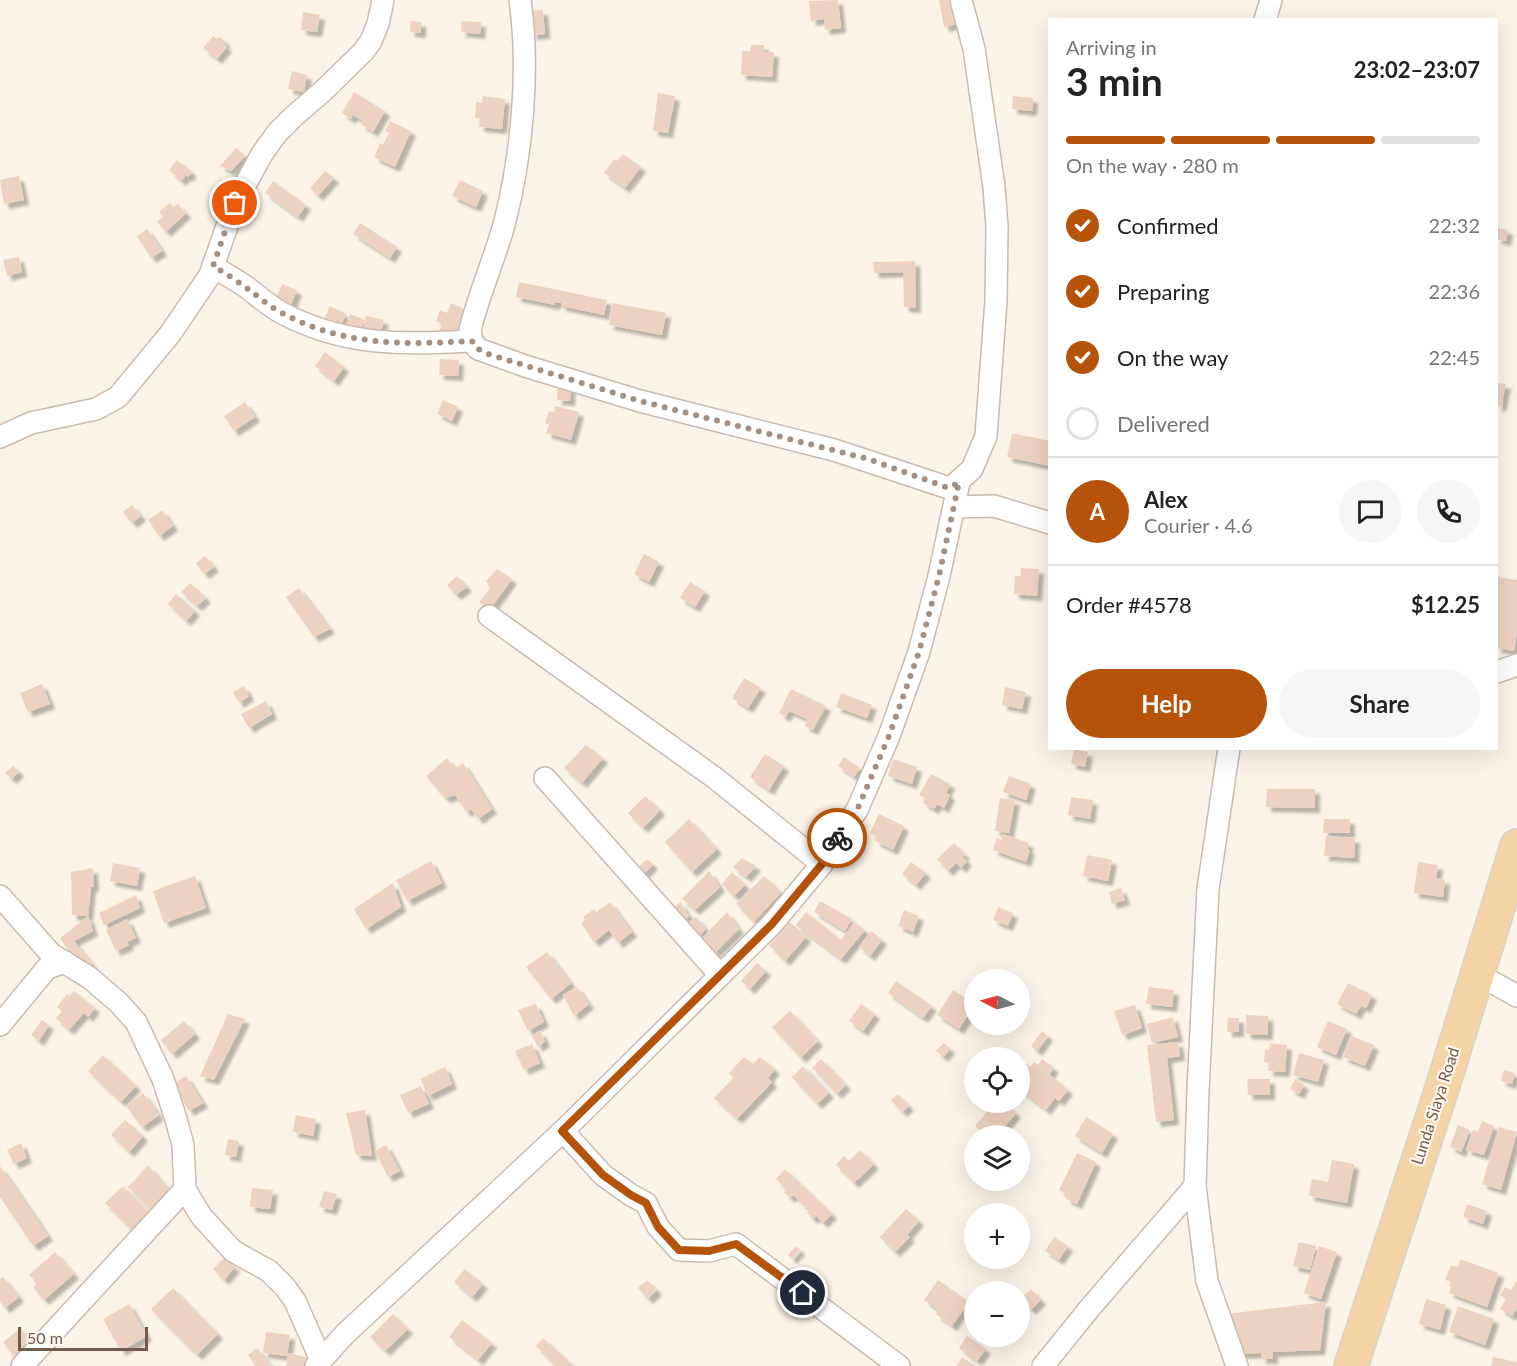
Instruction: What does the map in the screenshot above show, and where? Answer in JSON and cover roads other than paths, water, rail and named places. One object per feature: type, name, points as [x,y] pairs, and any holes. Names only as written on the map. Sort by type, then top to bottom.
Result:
[{"type":"main road","name":"Lunda Siaya Road","points":[[1350,1366],[1444,1082],[1517,846]]},
{"type":"street","points":[[0,437],[31,423],[96,409],[118,398],[170,334],[210,275],[235,203],[262,154],[277,133],[363,52],[371,41],[383,0]]},
{"type":"street","points":[[520,0],[524,68],[516,163],[505,222],[470,330],[472,341],[478,349],[640,401],[834,450],[946,487],[952,487],[972,469],[986,435],[996,301],[997,247],[994,187],[974,49],[962,0]]},
{"type":"street","points":[[1266,18],[1271,0]]},
{"type":"street","points":[[213,266],[279,312],[329,333],[393,344],[472,341]]},
{"type":"street","points":[[0,896],[51,954],[96,983],[136,1022],[163,1079],[176,1119],[183,1145],[185,1189],[201,1216],[233,1251],[269,1271],[285,1287],[295,1301],[319,1363],[353,1327],[562,1131],[772,924],[822,864],[828,851],[857,810],[919,652],[959,482]]},
{"type":"street","points":[[954,507],[994,506],[1048,522]]},
{"type":"street","points":[[489,616],[715,778],[822,864]]},
{"type":"street","points":[[1498,672],[1517,665]]},
{"type":"street","points":[[1229,750],[1208,889],[1195,1186],[1207,1281],[1237,1366]]},
{"type":"street","points":[[545,778],[720,975]]},
{"type":"street","points":[[0,1025],[47,968],[65,962]]},
{"type":"street","points":[[1476,973],[1517,996]]},
{"type":"street","points":[[562,1131],[603,1175],[646,1203],[658,1227],[679,1250],[709,1251],[736,1244],[899,1366]]},
{"type":"street","points":[[1043,1366],[1195,1186]]},
{"type":"street","points":[[22,1366],[185,1189]]}]
